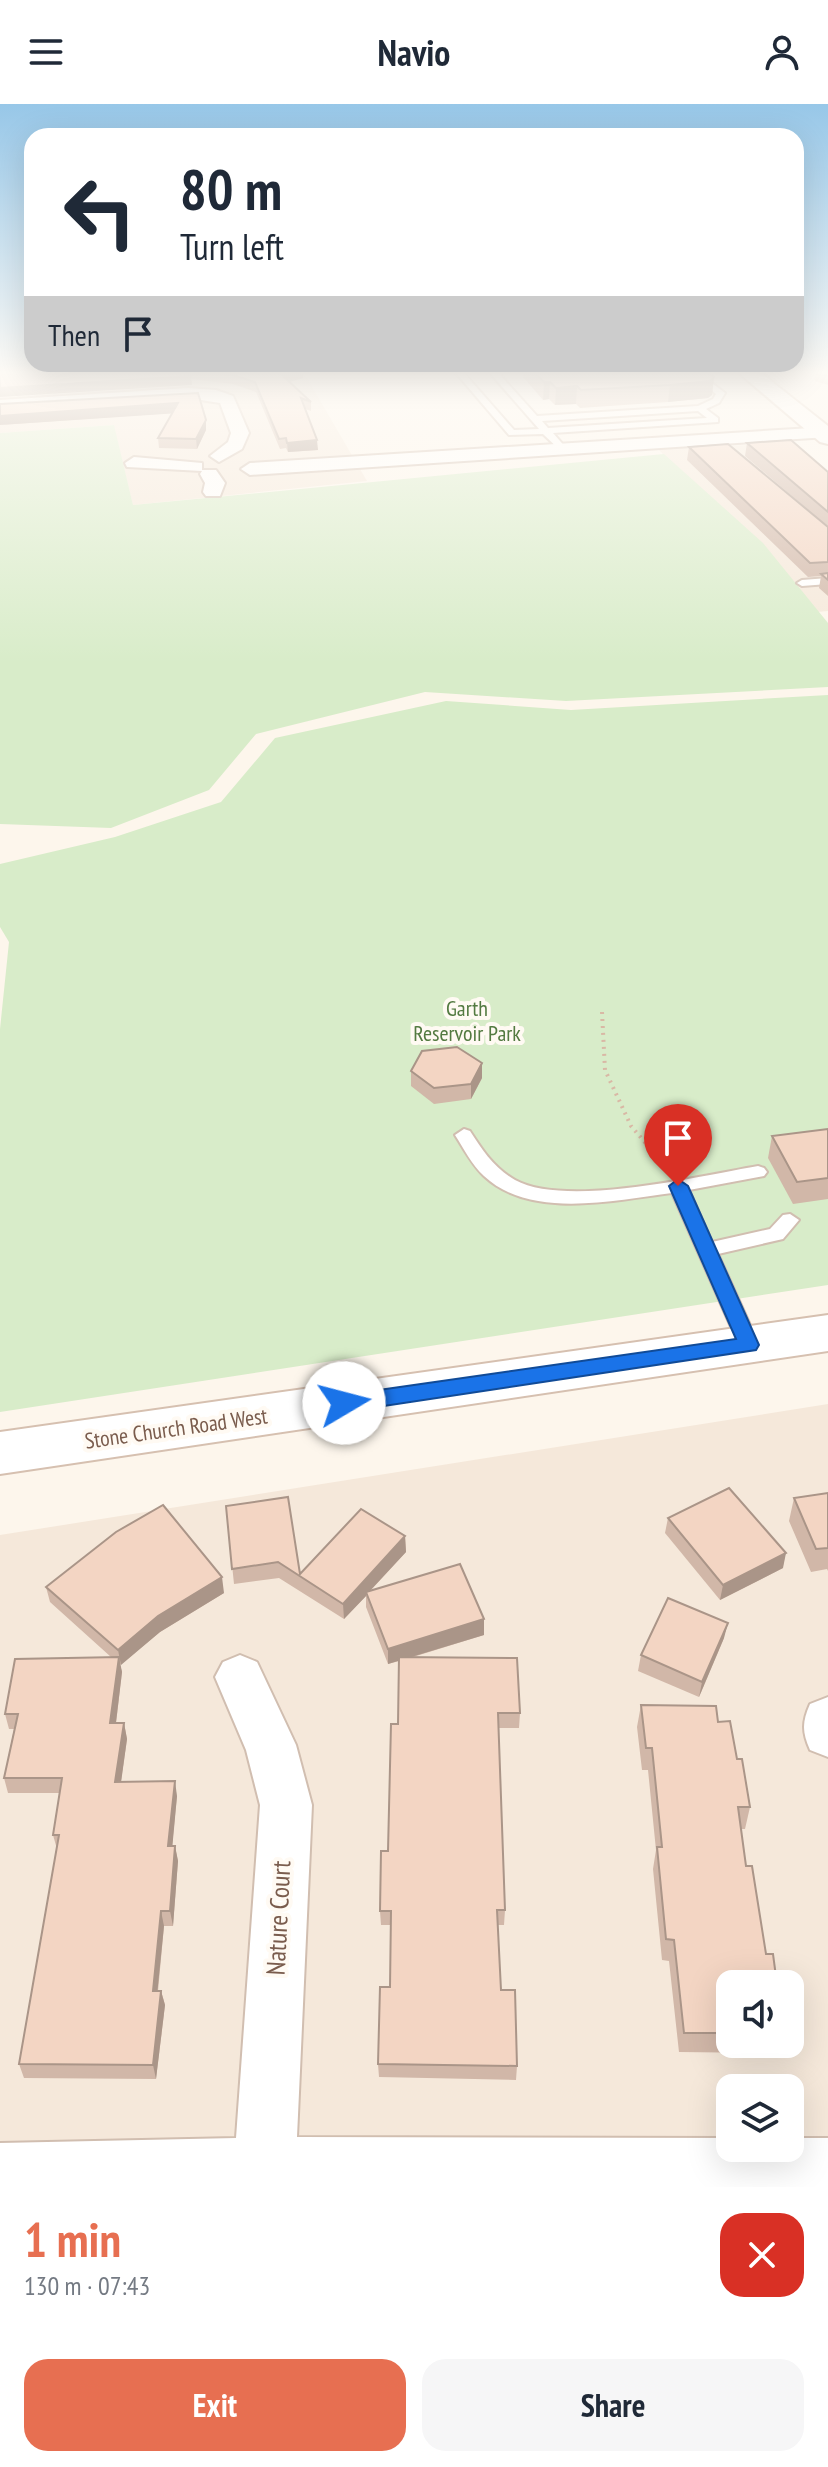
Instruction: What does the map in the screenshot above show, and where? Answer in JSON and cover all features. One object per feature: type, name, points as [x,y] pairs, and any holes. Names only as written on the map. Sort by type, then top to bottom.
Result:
[{"type":"main road","name":"Stone Church Road West","points":[[0,1453],[828,1333]]},
{"type":"street","points":[[193,470],[210,475],[218,470]]},
{"type":"street","points":[[210,475],[218,470]]},
{"type":"street","name":"Nature Court","points":[[240,1677],[256,1720],[270,1745],[286,1805],[265,2168]]},
{"type":"street","points":[[828,1720],[828,1734]]},
{"type":"street","points":[[0,2174],[265,2168],[828,2169]]},
{"type":"lane","points":[[802,583],[828,581]]},
{"type":"lane","points":[[464,1135],[495,1176],[515,1188],[541,1195],[568,1196],[758,1172]]},
{"type":"lane","points":[[676,1180],[749,1345]]},
{"type":"lane","points":[[709,1249],[776,1234],[790,1220]]},
{"type":"path","points":[[602,1012],[605,1070],[631,1126],[676,1180]]},
{"type":"shaded area","points":[[124,470],[361,470],[367,481],[133,505]]},
{"type":"shaded area","points":[[679,470],[825,470],[828,473],[828,611],[817,612]]},
{"type":"shaded area","points":[[828,1404],[828,2187],[0,2187],[0,1535]]},
{"type":"green space","points":[[0,470],[125,470],[133,505],[495,470],[682,470],[763,543],[828,623],[828,687],[566,701],[425,692],[256,734],[209,790],[111,828],[0,824]]},
{"type":"green space","name":"Garth Reservoir Park","points":[[828,695],[828,1285],[0,1412],[0,1029],[9,942],[0,927],[0,864],[115,837],[221,802],[275,738],[446,701],[571,710]]},
{"type":"building","points":[[713,470],[760,470],[828,527],[828,562],[810,563]]},
{"type":"building","points":[[779,470],[826,470],[828,512]]},
{"type":"building","points":[[457,1047],[482,1063],[471,1084],[434,1088],[411,1071],[422,1051]]},
{"type":"building","points":[[828,1129],[828,1178],[797,1182],[772,1136]]},
{"type":"building","points":[[729,1488],[786,1553],[723,1585],[668,1518]]},
{"type":"building","points":[[828,1493],[828,1548],[816,1549],[794,1498]]},
{"type":"building","points":[[288,1497],[300,1574],[361,1509],[405,1536],[343,1604],[278,1562],[232,1569],[226,1506]]},
{"type":"building","points":[[163,1505],[222,1577],[158,1616],[118,1650],[46,1587],[116,1532]]},
{"type":"building","points":[[460,1564],[484,1619],[388,1649],[366,1592]]},
{"type":"building","points":[[668,1598],[728,1623],[702,1682],[641,1655]]},
{"type":"building","points":[[119,1657],[110,1723],[124,1723],[115,1782],[175,1781],[168,1846],[175,1846],[170,1911],[161,1911],[153,1991],[161,1991],[153,2065],[19,2064],[59,1835],[53,1835],[62,1778],[4,1778],[18,1714],[5,1714],[15,1659]]},
{"type":"building","points":[[399,1657],[517,1658],[520,1713],[498,1713],[505,1910],[497,1910],[501,1990],[515,1990],[517,2066],[378,2064],[380,1987],[390,1987],[391,1911],[380,1911],[381,1851],[388,1851],[391,1724],[398,1724]]},
{"type":"building","points":[[641,1705],[716,1706],[718,1722],[730,1721],[737,1759],[742,1759],[750,1807],[738,1807],[746,1866],[752,1866],[766,1954],[773,1954],[775,1970],[716,1970],[716,2033],[684,2033],[674,1940],[666,1939],[657,1847],[662,1847],[652,1748],[646,1748]]},
{"type":"route","points":[[344,1403],[749,1345],[709,1249],[678,1186]]}]
